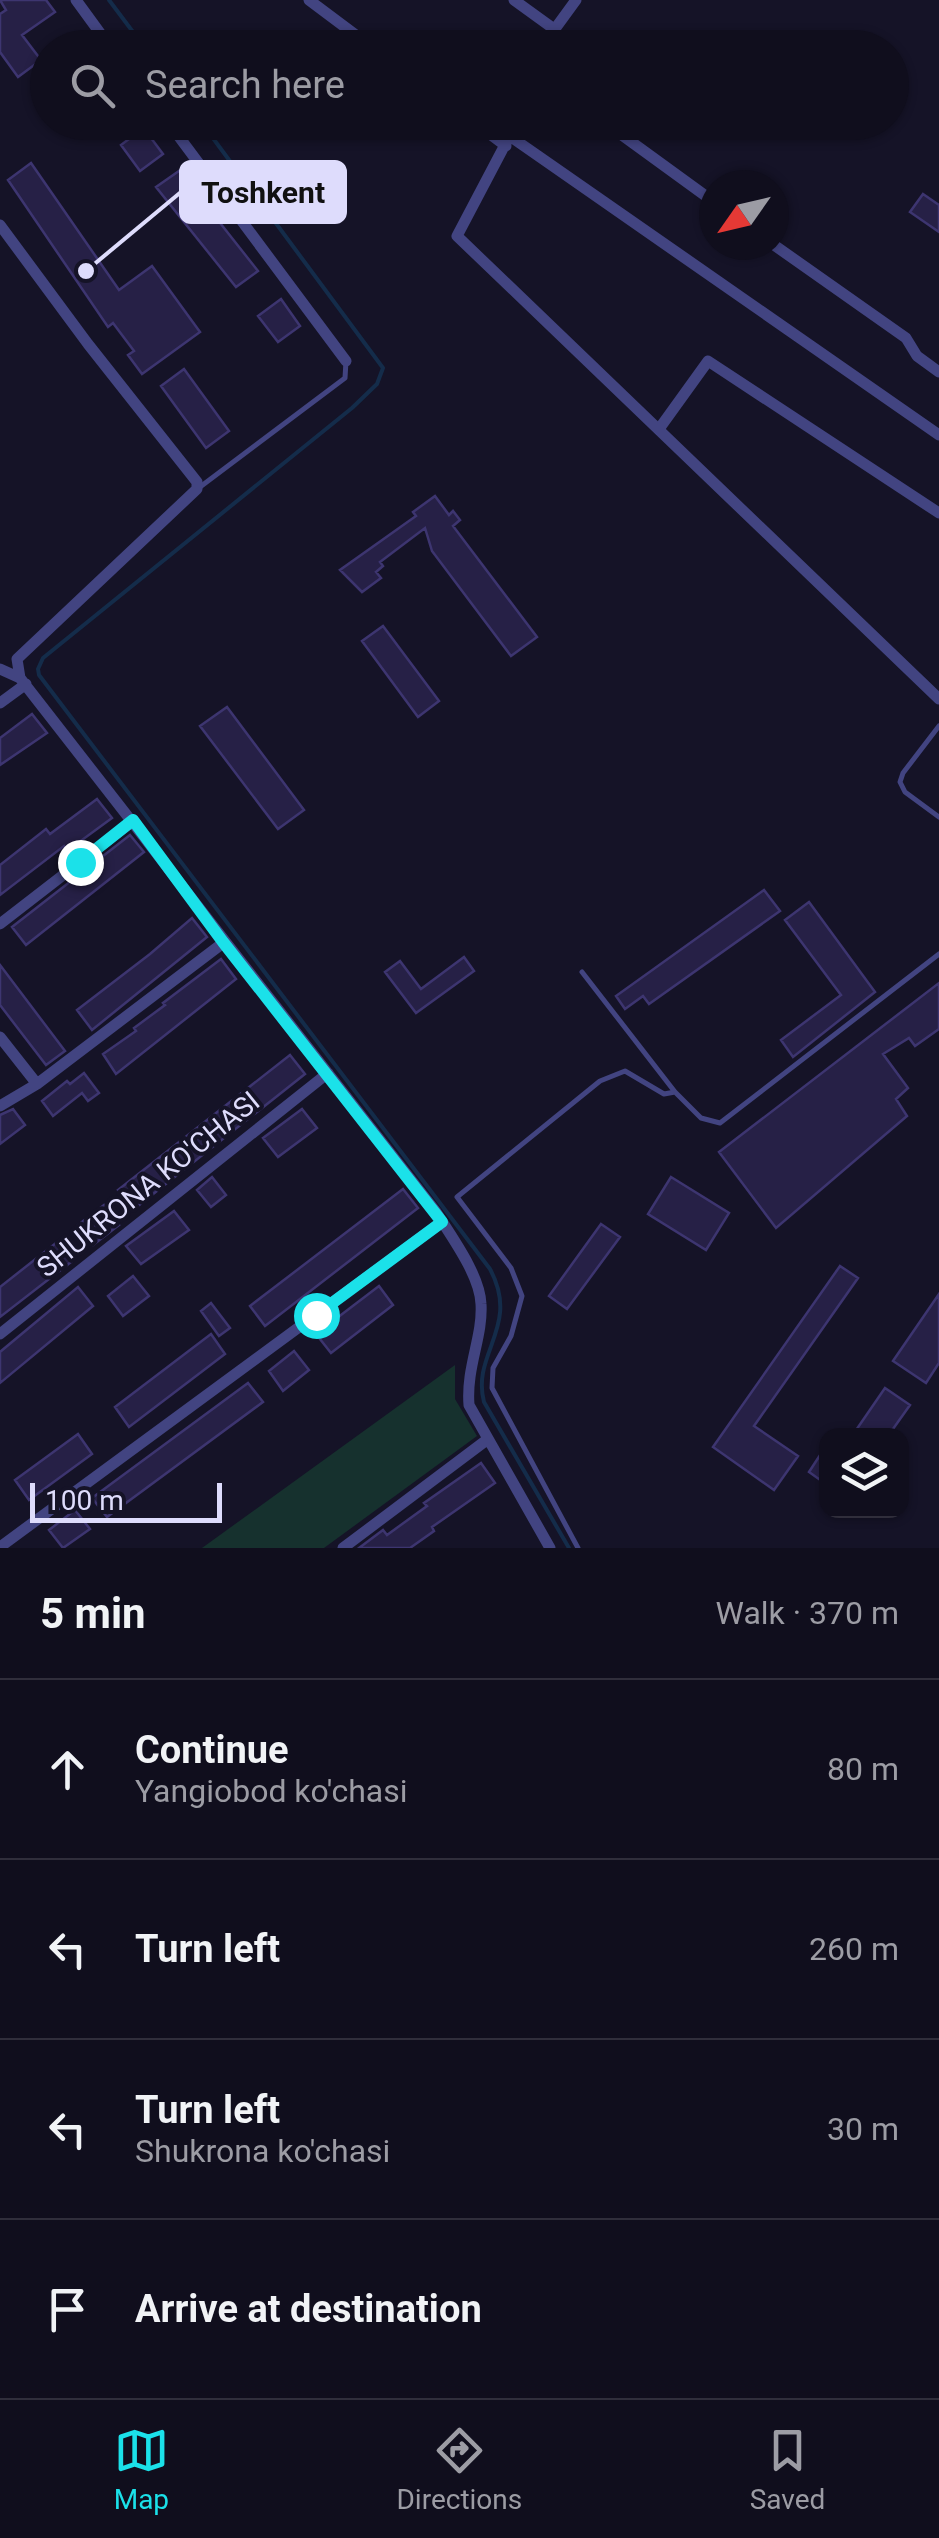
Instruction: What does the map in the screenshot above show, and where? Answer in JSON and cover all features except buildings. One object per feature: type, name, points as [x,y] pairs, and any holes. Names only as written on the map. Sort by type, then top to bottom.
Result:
[{"type":"street","points":[[76,0],[98,30]]},
{"type":"street","points":[[309,0],[349,30]]},
{"type":"street","points":[[514,0],[554,29],[576,0]]},
{"type":"street","points":[[181,140],[346,361]]},
{"type":"street","points":[[505,140],[939,435]]},
{"type":"street","points":[[629,140],[699,191]]},
{"type":"street","points":[[508,142],[457,236],[939,699]]},
{"type":"street","points":[[0,224],[197,482],[198,489],[17,660],[23,681]]},
{"type":"street","points":[[789,256],[906,338],[917,356],[939,372]]},
{"type":"street","points":[[658,428],[708,361],[939,514]]},
{"type":"street","points":[[0,668],[23,681],[442,1222],[465,1259],[482,1302],[467,1380],[469,1405],[550,1548]]},
{"type":"street","points":[[0,704],[23,681]]},
{"type":"street","points":[[0,924],[133,820]]},
{"type":"street","points":[[0,1106],[37,1084],[223,942]]},
{"type":"street","points":[[0,1036],[37,1084]]},
{"type":"street","name":"SHUKRONA KO'CHASI","points":[[0,1334],[328,1072]]},
{"type":"street","points":[[0,1547],[442,1222]]},
{"type":"street","points":[[344,1548],[488,1439]]},
{"type":"lane","points":[[198,489],[345,378],[346,361]]},
{"type":"lane","points":[[939,726],[902,773],[900,782],[906,792],[939,817]]},
{"type":"lane","points":[[582,972],[675,1092],[701,1118],[720,1123],[939,954]]},
{"type":"lane","points":[[578,1548],[492,1388],[493,1368],[510,1336],[522,1296],[511,1268],[457,1197],[600,1081],[625,1071],[664,1094],[675,1092]]},
{"type":"green space","points":[[455,1365],[455,1399],[477,1436],[324,1548],[202,1548]]},
{"type":"waterway","points":[[109,0],[132,30]]},
{"type":"waterway","points":[[214,140],[383,368],[377,384],[352,408],[43,658],[39,675],[490,1269],[500,1307],[484,1369],[484,1402],[569,1548]]},
{"type":"place","name":"Toshkent","points":[[86,271]]},
{"type":"route","points":[[80,862],[133,820],[442,1222],[316,1315]]}]
